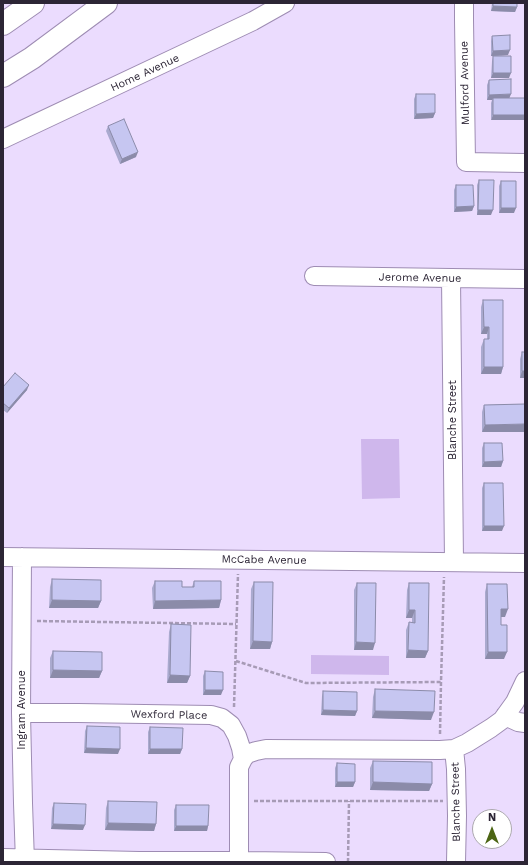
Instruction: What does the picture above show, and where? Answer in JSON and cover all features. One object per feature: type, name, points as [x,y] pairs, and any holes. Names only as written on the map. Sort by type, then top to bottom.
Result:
[{"type":"highway","points":[[3,24],[34,3]]},
{"type":"highway","points":[[3,76],[32,58],[106,3]]},
{"type":"street","name":"Home Avenue","points":[[3,139],[219,38],[285,3]]},
{"type":"street","name":"Mulford Avenue","points":[[464,3],[466,162],[525,163]]},
{"type":"street","name":"Jerome Avenue","points":[[314,276],[525,279]]},
{"type":"street","name":"Blanche Street","points":[[451,278],[454,562]]},
{"type":"street","name":"McCabe Avenue","points":[[3,557],[525,563]]},
{"type":"street","name":"Ingram Avenue","points":[[22,558],[21,713],[25,860]]},
{"type":"street","name":"Blanche Street","points":[[456,862],[456,769],[447,749],[467,742],[502,720],[515,702],[525,680]]},
{"type":"street","name":"Wexford Place","points":[[21,713],[211,715],[222,718],[231,725]]},
{"type":"street","points":[[505,716],[518,722],[525,723]]},
{"type":"street","points":[[231,725],[237,736],[243,759]]},
{"type":"street","points":[[243,861],[239,801],[239,767],[247,754],[266,749],[447,749]]},
{"type":"street","points":[[3,858],[25,860],[139,862],[326,862]]},
{"type":"path","points":[[231,725],[234,714],[238,560]]},
{"type":"path","points":[[447,749],[441,682],[444,577],[454,562]]},
{"type":"path","points":[[22,621],[236,624]]},
{"type":"path","points":[[236,662],[306,683],[441,682]]},
{"type":"path","points":[[239,801],[456,802]]},
{"type":"path","points":[[348,862],[349,801]]},
{"type":"shaded area","points":[[361,439],[399,439],[400,498],[362,499]]},
{"type":"shaded area","points":[[311,655],[389,656],[389,675],[311,674]]},
{"type":"building","points":[[493,3],[517,3],[517,7],[493,6]]},
{"type":"building","points":[[510,35],[510,50],[493,51],[492,36]]},
{"type":"building","points":[[493,56],[511,56],[511,73],[493,73]]},
{"type":"building","points":[[511,79],[511,94],[489,95],[489,80]]},
{"type":"building","points":[[416,94],[435,94],[435,113],[416,114]]},
{"type":"building","points":[[493,98],[525,98],[525,115],[493,115]]},
{"type":"building","points":[[124,119],[138,152],[122,159],[108,126]]},
{"type":"building","points":[[479,180],[494,180],[493,210],[478,210]]},
{"type":"building","points":[[501,181],[516,181],[516,208],[501,208]]},
{"type":"building","points":[[456,185],[473,185],[474,206],[456,207]]},
{"type":"building","points":[[483,300],[503,300],[503,367],[484,367],[484,339],[489,339],[489,327],[484,327]]},
{"type":"building","points":[[522,352],[525,352],[525,371],[522,371]]},
{"type":"building","points":[[15,373],[29,385],[9,408],[3,403],[3,387]]},
{"type":"building","points":[[525,404],[525,424],[485,425],[484,405]]},
{"type":"building","points":[[484,443],[502,443],[503,461],[484,462]]},
{"type":"building","points":[[484,483],[503,483],[504,526],[484,526]]},
{"type":"building","points":[[52,579],[101,580],[101,601],[52,600]]},
{"type":"building","points":[[155,581],[182,581],[182,587],[194,587],[194,581],[221,581],[221,600],[155,601]]},
{"type":"building","points":[[254,582],[273,582],[272,642],[253,641]]},
{"type":"building","points":[[357,583],[376,583],[375,643],[356,642]]},
{"type":"building","points":[[409,583],[429,583],[428,651],[408,650],[409,622],[415,623],[415,610],[409,610]]},
{"type":"building","points":[[487,584],[507,584],[508,609],[501,609],[501,625],[507,625],[507,652],[488,652]]},
{"type":"building","points":[[171,624],[191,625],[190,676],[170,675]]},
{"type":"building","points":[[53,651],[102,652],[102,671],[53,670]]},
{"type":"building","points":[[205,671],[223,672],[223,690],[205,690]]},
{"type":"building","points":[[375,689],[435,691],[434,712],[375,711]]},
{"type":"building","points":[[323,691],[357,692],[357,711],[323,710]]},
{"type":"building","points":[[87,726],[120,727],[120,749],[86,748]]},
{"type":"building","points":[[150,727],[183,728],[182,749],[150,749]]},
{"type":"building","points":[[373,761],[432,762],[432,784],[373,782]]},
{"type":"building","points":[[337,763],[355,764],[355,782],[337,782]]},
{"type":"building","points":[[108,801],[157,802],[156,824],[108,823]]},
{"type":"building","points":[[54,803],[86,804],[85,825],[53,824]]},
{"type":"building","points":[[176,805],[209,805],[208,826],[176,826]]}]
